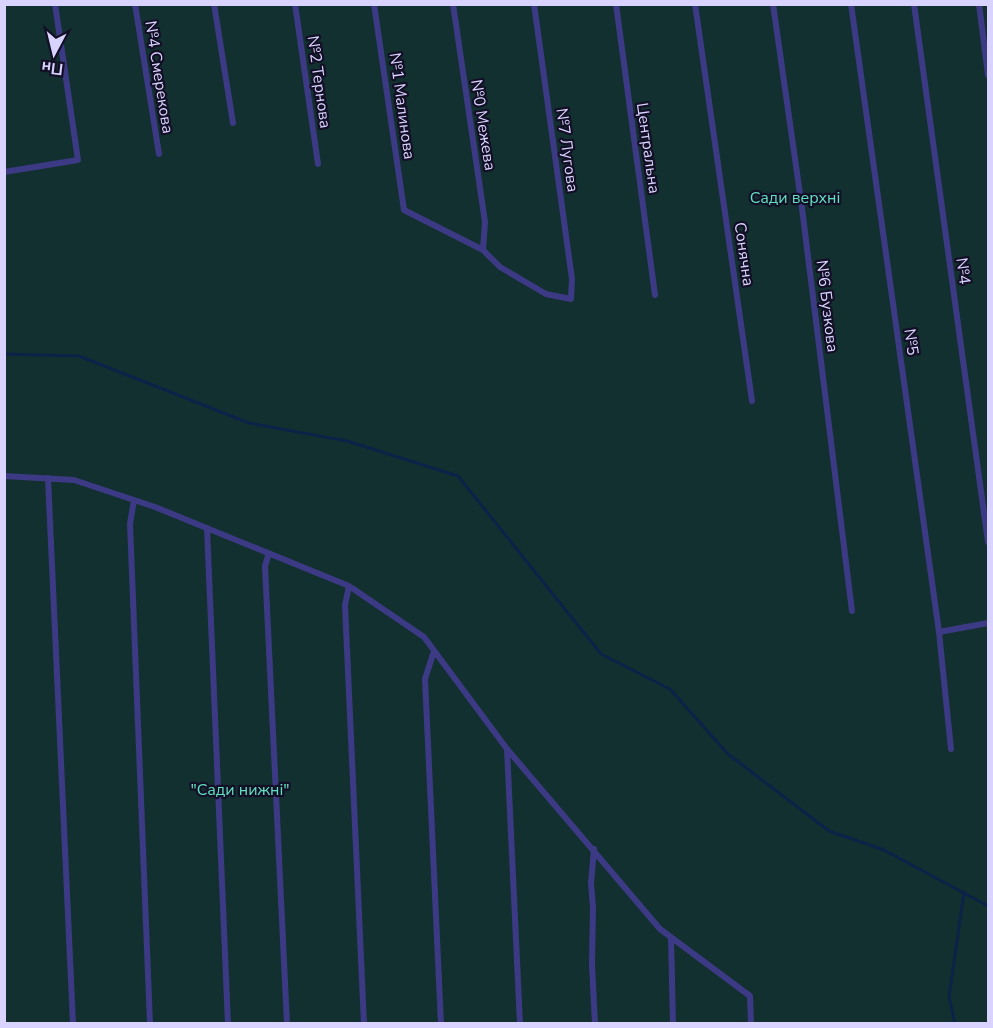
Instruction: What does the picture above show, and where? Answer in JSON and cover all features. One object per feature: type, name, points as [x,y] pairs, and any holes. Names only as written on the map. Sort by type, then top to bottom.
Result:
[{"type":"lane","points":[[4,172],[78,160],[55,4]]},
{"type":"lane","name":"№4 Смерекова","points":[[135,4],[159,154]]},
{"type":"lane","points":[[214,4],[232,123]]},
{"type":"lane","name":"№2 Тернова","points":[[295,4],[318,164]]},
{"type":"lane","name":"№1 Малинова","points":[[374,4],[404,210],[483,250]]},
{"type":"lane","name":"№0 Межева","points":[[453,4],[485,222],[483,250]]},
{"type":"lane","name":"№7 Лугова","points":[[483,250],[500,267],[546,294],[571,299],[572,279],[534,4]]},
{"type":"lane","name":"Центральна","points":[[616,4],[655,295]]},
{"type":"lane","name":"Сонячна","points":[[694,4],[752,401]]},
{"type":"lane","name":"№6 Бузкова","points":[[773,4],[804,219],[852,611]]},
{"type":"lane","name":"№5","points":[[851,4],[939,633],[951,749]]},
{"type":"lane","name":"№4","points":[[914,4],[988,542]]},
{"type":"lane","points":[[979,4],[988,75]]},
{"type":"lane","points":[[4,476],[74,480],[134,500],[349,586],[424,637],[507,749],[660,929],[750,996],[751,1023]]},
{"type":"lane","points":[[48,478],[73,1023]]},
{"type":"lane","points":[[134,500],[130,524],[150,1023]]},
{"type":"lane","points":[[207,528],[228,1023]]},
{"type":"lane","points":[[269,553],[265,566],[287,1023]]},
{"type":"lane","points":[[349,586],[345,605],[364,1023]]},
{"type":"lane","points":[[939,633],[988,623]]},
{"type":"lane","points":[[434,651],[425,679],[441,1023]]},
{"type":"lane","points":[[507,749],[520,1023]]},
{"type":"lane","points":[[594,849],[591,883],[595,1023]]},
{"type":"lane","points":[[671,937],[673,1023]]},
{"type":"green space","points":[[5,5],[988,5],[988,1023],[5,1024]]},
{"type":"waterway","points":[[4,354],[79,356],[249,423],[347,441],[458,476],[601,654],[670,689],[728,754],[829,831],[884,850],[988,906]]},
{"type":"waterway","points":[[955,1024],[949,997],[964,892]]},
{"type":"park label","name":"Сади верхні","points":[[795,197]]},
{"type":"park label","name":"\"Сади нижні\"","points":[[240,789]]}]
